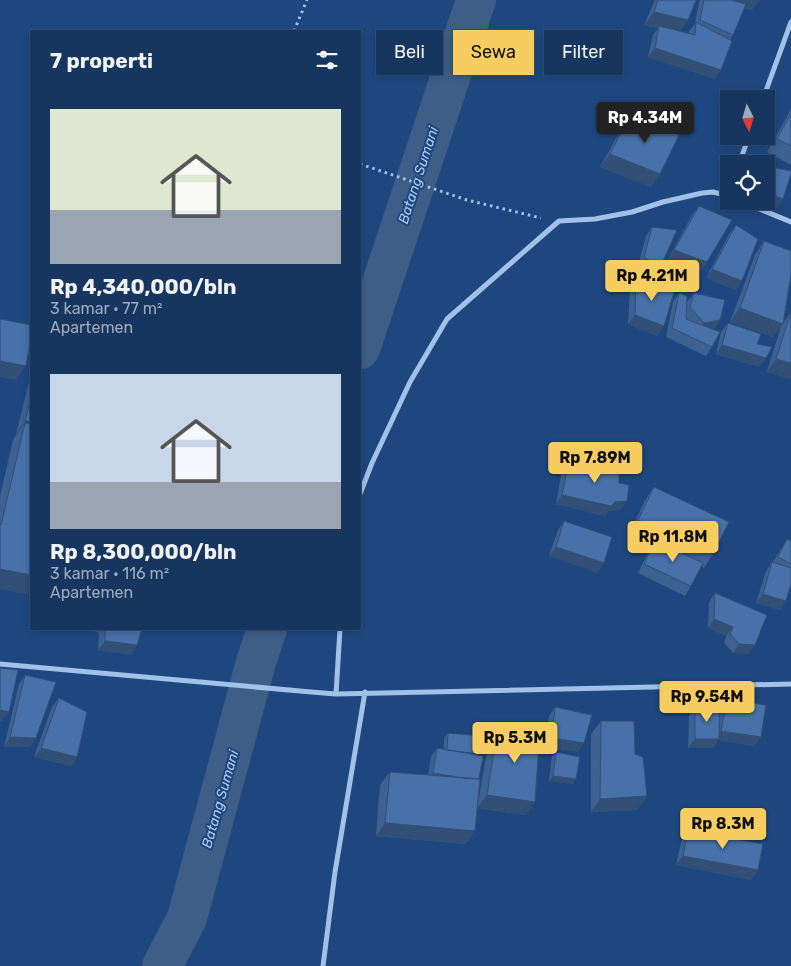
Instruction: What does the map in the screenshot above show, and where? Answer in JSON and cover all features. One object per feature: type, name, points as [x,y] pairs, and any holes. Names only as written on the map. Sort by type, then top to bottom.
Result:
[{"type":"street","points":[[766,90],[791,22]]},
{"type":"street","points":[[361,491],[372,463],[410,382],[447,319],[559,221],[595,219],[632,212],[663,202],[702,193],[720,193]]},
{"type":"street","points":[[762,210],[791,222]]},
{"type":"street","points":[[336,694],[340,630]]},
{"type":"street","points":[[0,664],[336,694],[791,684]]},
{"type":"street","points":[[323,966],[335,872],[365,692]]},
{"type":"path","points":[[294,30],[307,0]]},
{"type":"path","points":[[361,164],[467,200],[559,221]]},
{"type":"building","points":[[658,0],[696,0],[688,20],[654,12]]},
{"type":"building","points":[[704,0],[731,0],[746,4],[733,35],[700,20]]},
{"type":"building","points":[[696,22],[732,41],[721,70],[655,48],[659,26],[695,35]]},
{"type":"building","points":[[791,113],[791,146],[777,139]]},
{"type":"building","points":[[631,114],[679,135],[660,174],[610,154]]},
{"type":"building","points":[[775,168],[791,171],[783,199],[775,196]]},
{"type":"building","points":[[699,206],[732,220],[707,262],[674,250]]},
{"type":"building","points":[[736,225],[758,239],[742,281],[712,269]]},
{"type":"building","points":[[652,227],[677,230],[660,268],[644,257]]},
{"type":"building","points":[[764,241],[791,251],[791,274],[783,324],[740,308]]},
{"type":"building","points":[[636,279],[674,292],[664,326],[635,315]]},
{"type":"building","points":[[679,293],[687,296],[686,319],[720,332],[712,347],[672,328]]},
{"type":"building","points":[[694,293],[725,300],[720,320],[704,323],[690,307]]},
{"type":"building","points":[[791,312],[791,363],[776,359]]},
{"type":"building","points":[[0,319],[30,325],[30,343],[26,366],[0,361]]},
{"type":"building","points":[[728,323],[761,334],[757,344],[772,347],[766,358],[722,345]]},
{"type":"building","points":[[30,401],[30,422],[25,421]]},
{"type":"building","points":[[25,423],[30,424],[30,575],[0,569],[1,525]]},
{"type":"building","points":[[569,461],[619,469],[619,483],[629,485],[627,501],[615,502],[611,506],[562,495]]},
{"type":"building","points":[[654,487],[729,522],[713,554],[638,520]]},
{"type":"building","points":[[564,521],[612,537],[604,563],[556,547]]},
{"type":"building","points":[[787,539],[791,541],[791,564],[778,557]]},
{"type":"building","points":[[655,540],[703,563],[691,586],[644,564]]},
{"type":"building","points":[[772,562],[791,568],[791,584],[786,601],[763,594]]},
{"type":"building","points":[[715,593],[767,615],[755,645],[739,644],[730,634],[733,627],[714,619]]},
{"type":"building","points":[[105,630],[142,630],[137,645],[105,641]]},
{"type":"building","points":[[0,668],[18,670],[9,712],[0,710]]},
{"type":"building","points":[[25,675],[56,682],[36,738],[10,737]]},
{"type":"building","points":[[59,698],[87,712],[77,757],[41,748]]},
{"type":"building","points":[[727,699],[766,705],[761,737],[721,731]]},
{"type":"building","points":[[555,707],[592,715],[584,743],[552,738]]},
{"type":"building","points":[[695,707],[720,708],[719,739],[695,739]]},
{"type":"building","points":[[601,721],[634,721],[635,754],[643,757],[647,796],[600,799]]},
{"type":"building","points":[[498,727],[540,730],[535,802],[487,795]]},
{"type":"building","points":[[448,733],[480,736],[478,754],[447,750]]},
{"type":"building","points":[[437,748],[483,756],[479,779],[433,773]]},
{"type":"building","points":[[556,752],[580,757],[576,779],[553,776]]},
{"type":"building","points":[[390,772],[480,779],[475,831],[385,823]]},
{"type":"building","points":[[688,830],[763,844],[758,870],[683,856]]},
{"type":"waterway","name":"Batang Sumani","points":[[361,346],[476,0]]},
{"type":"waterway","name":"Batang Sumani","points":[[162,966],[187,918],[256,662],[267,630]]}]
